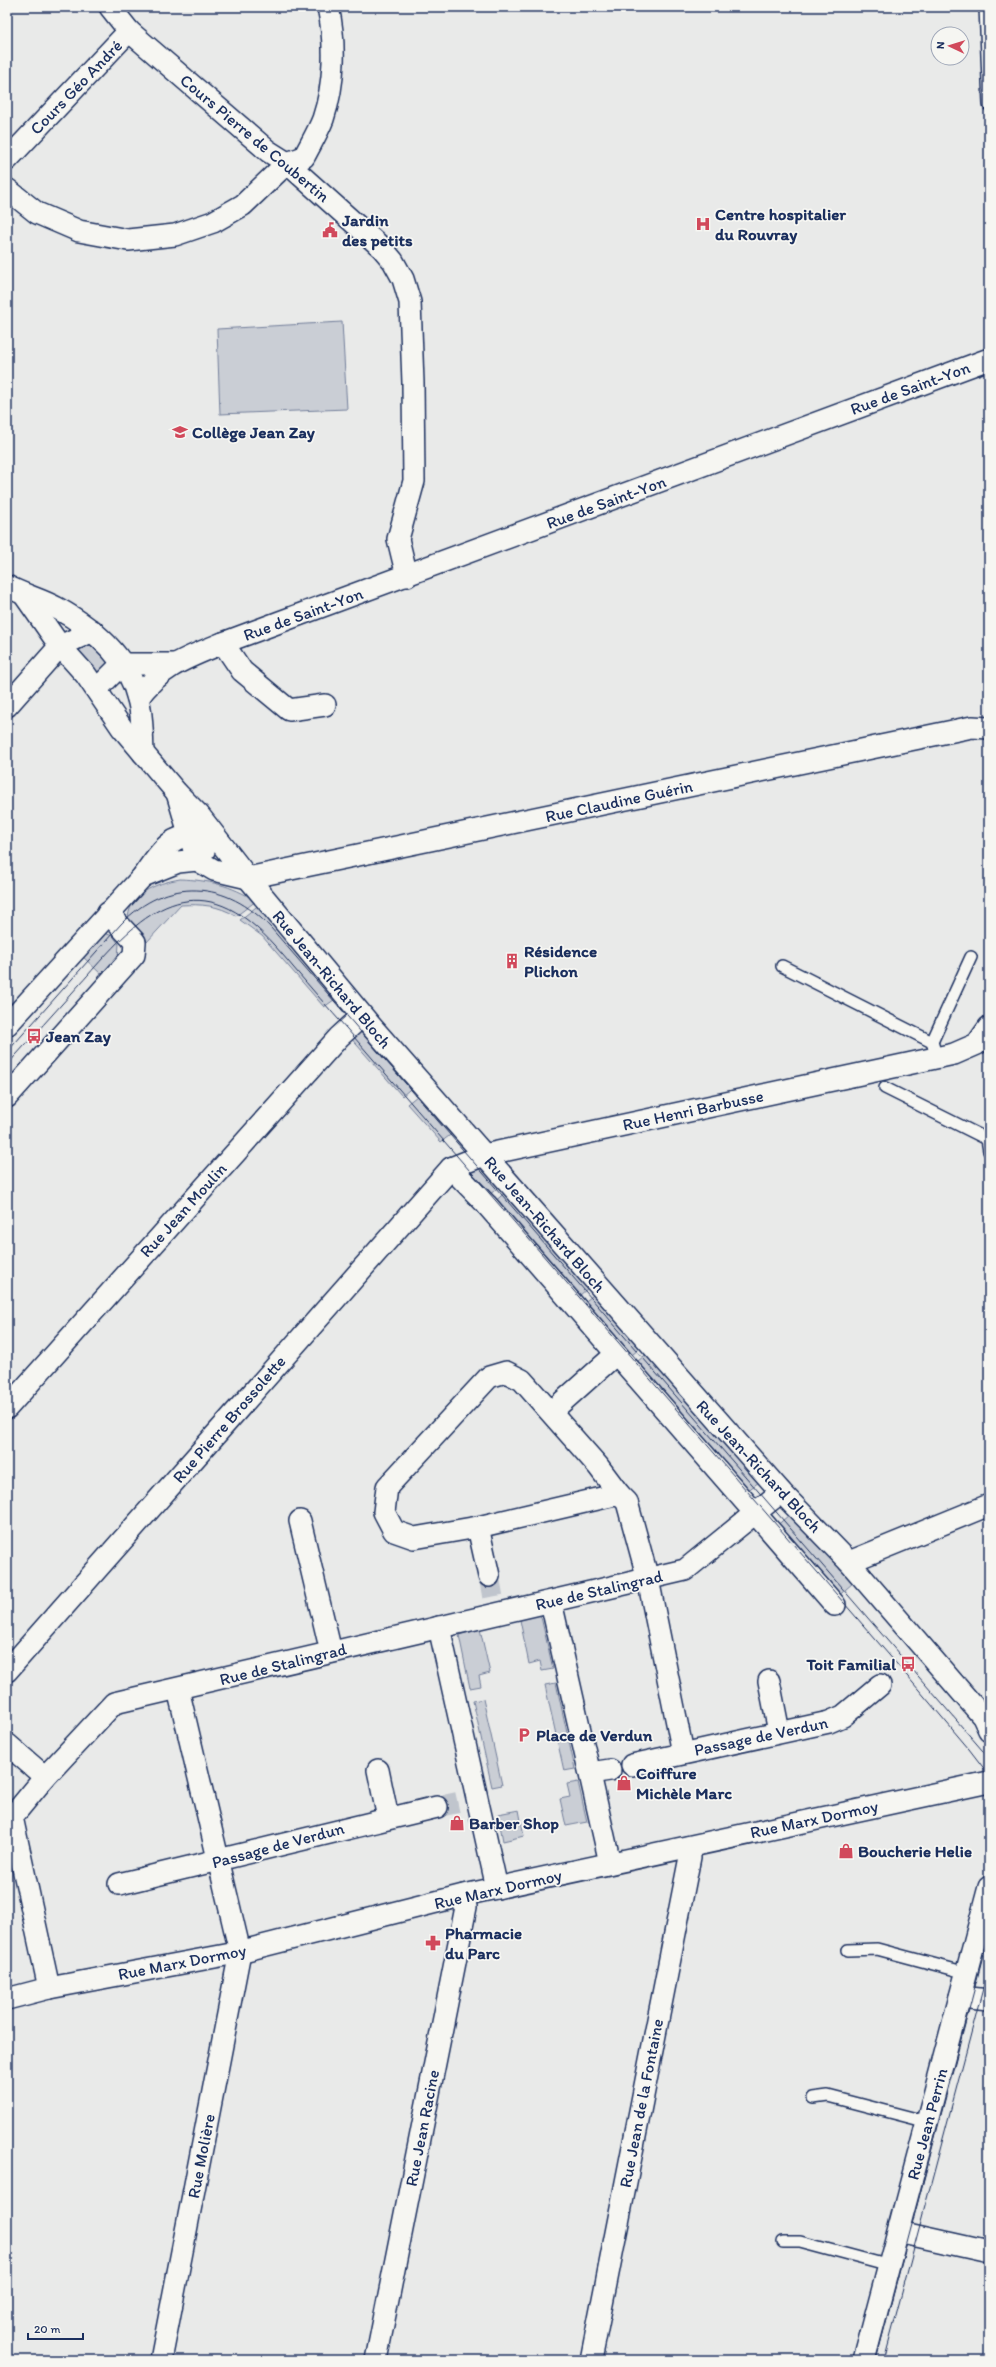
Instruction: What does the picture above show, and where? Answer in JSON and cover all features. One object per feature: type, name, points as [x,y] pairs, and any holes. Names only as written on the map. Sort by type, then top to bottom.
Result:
[{"type":"street","name":"Cours Pierre de Coubertin","points":[[110,7],[129,31],[268,151],[287,163],[382,248],[393,261],[403,278],[410,302],[413,383],[414,481],[398,539],[407,576]]},
{"type":"street","points":[[7,189],[37,213],[79,231],[128,240],[175,235],[213,222],[243,205],[287,163],[304,157],[323,119],[332,81],[334,32],[328,7]]},
{"type":"street","name":"Cours Géo André","points":[[9,154],[129,31]]},
{"type":"street","name":"Rue de Saint-Yon","points":[[138,698],[148,684],[173,664],[224,643],[989,359]]},
{"type":"street","points":[[7,586],[25,596],[56,608],[93,631],[107,643],[122,664],[138,698],[143,753]]},
{"type":"street","name":"Rue Jean-Richard Bloch","points":[[25,596],[60,646],[100,693],[122,728],[177,793],[199,815],[248,878],[362,1016],[781,1492],[849,1562],[983,1717],[989,1730]]},
{"type":"street","points":[[7,706],[60,646],[93,631]]},
{"type":"street","name":"Rue de Saint-Yon","points":[[224,643],[242,671],[289,710],[325,705]]},
{"type":"street","points":[[122,664],[100,693],[138,698]]},
{"type":"street","name":"Rue de Saint-Yon","points":[[122,664],[173,664]]},
{"type":"street","name":"Rue Claudine Guérin","points":[[248,878],[960,729],[972,727],[989,728]]},
{"type":"street","points":[[177,793],[197,860]]},
{"type":"street","points":[[7,1025],[143,876],[158,854],[171,842],[188,834],[215,836]]},
{"type":"street","points":[[197,860],[215,836]]},
{"type":"street","points":[[143,876],[178,862],[197,860],[214,870],[248,878]]},
{"type":"street","points":[[7,1097],[134,955],[135,942],[108,913]]},
{"type":"street","name":"Rue Jean Moulin","points":[[7,1408],[343,1033],[362,1016]]},
{"type":"street","name":"Rue Henri Barbusse","points":[[451,1168],[484,1155],[934,1050],[954,1054],[977,1044],[989,1027]]},
{"type":"street","name":"Rue Jean-Richard Bloch","points":[[451,1168],[486,1204],[834,1605]]},
{"type":"street","name":"Rue Pierre Brossolette","points":[[7,1671],[451,1168]]},
{"type":"street","points":[[551,1412],[616,1354]]},
{"type":"street","points":[[619,1494],[478,1527],[414,1538],[394,1531],[384,1512],[387,1487],[489,1377],[506,1372],[522,1380],[627,1502],[648,1579],[683,1753]]},
{"type":"street","name":"Rue de Stalingrad","points":[[49,1988],[12,1817],[45,1777],[114,1703],[439,1627],[495,1606],[551,1602],[685,1570],[781,1492]]},
{"type":"street","points":[[849,1562],[989,1505]]},
{"type":"street","points":[[300,1521],[331,1652]]},
{"type":"street","points":[[478,1527],[489,1576]]},
{"type":"street","points":[[551,1602],[600,1772],[610,1863]]},
{"type":"street","points":[[439,1627],[469,1800],[497,1888]]},
{"type":"street","points":[[769,1681],[779,1732]]},
{"type":"street","name":"Passage de Verdun","points":[[632,1765],[829,1722],[843,1716],[880,1685]]},
{"type":"street","points":[[178,1689],[240,1952]]},
{"type":"street","points":[[7,1744],[45,1777]]},
{"type":"street","points":[[378,1770],[388,1818]]},
{"type":"street","name":"Rue Marx Dormoy","points":[[7,1999],[49,1988],[240,1952],[464,1895],[989,1782]]},
{"type":"street","name":"Passage de Verdun","points":[[119,1884],[437,1807]]},
{"type":"street","name":"Rue Jean de la Fontaine","points":[[591,2360],[690,1857],[688,1847]]},
{"type":"street","name":"Rue Jean Perrin","points":[[864,2360],[989,1887]]},
{"type":"street","name":"Rue Jean Racine","points":[[376,2360],[466,1907],[464,1895]]},
{"type":"street","name":"Rue Molière","points":[[161,2360],[240,1952]]},
{"type":"street","points":[[960,1997],[989,2000]]},
{"type":"street","points":[[899,2232],[989,2252]]},
{"type":"lane","points":[[985,7],[989,105]]},
{"type":"lane","points":[[782,966],[934,1050],[971,956]]},
{"type":"lane","points":[[885,1088],[987,1140],[989,1151]]},
{"type":"lane","points":[[848,1950],[877,1949],[967,1973]]},
{"type":"lane","points":[[813,2098],[828,2096],[928,2122]]},
{"type":"lane","points":[[783,2242],[800,2242],[890,2266]]},
{"type":"shaded area","points":[[342,322],[347,409],[220,414],[217,329]]},
{"type":"shaded area","points":[[89,644],[110,664],[99,681],[74,648]]},
{"type":"shaded area","points":[[180,879],[219,884],[238,891],[256,901],[236,916],[216,907],[181,905],[146,943],[135,933],[128,922],[132,904],[138,897],[153,887],[162,883]]},
{"type":"shaded area","points":[[261,903],[341,995],[324,1007],[262,936],[240,920]]},
{"type":"shaded area","points":[[104,933],[113,936],[119,944],[118,958],[104,977],[78,952]]},
{"type":"shaded area","points":[[361,1028],[416,1084],[402,1096],[349,1036]]},
{"type":"shaded area","points":[[422,1092],[457,1130],[441,1142],[407,1104]]},
{"type":"shaded area","points":[[478,1163],[503,1183],[487,1197],[463,1168]]},
{"type":"shaded area","points":[[508,1190],[591,1285],[576,1299],[493,1203]]},
{"type":"shaded area","points":[[598,1291],[644,1345],[627,1359],[581,1305]]},
{"type":"shaded area","points":[[649,1352],[759,1482],[743,1494],[633,1365]]},
{"type":"shaded area","points":[[789,1515],[854,1582],[835,1599],[774,1528]]},
{"type":"shaded area","points":[[539,1615],[541,1617],[553,1669],[542,1671],[540,1661],[529,1664],[520,1620]]},
{"type":"shaded area","points":[[480,1629],[490,1673],[479,1676],[481,1686],[470,1688],[459,1635]]},
{"type":"shaded area","points":[[556,1683],[575,1769],[564,1771],[545,1685]]},
{"type":"shaded area","points":[[483,1699],[502,1785],[492,1787],[473,1701]]},
{"type":"shaded area","points":[[578,1782],[587,1822],[566,1826],[560,1799],[570,1797],[567,1784]]},
{"type":"shaded area","points":[[519,1810],[524,1836],[503,1841],[498,1814]]},
{"type":"tunnel","points":[[489,1576],[493,1598]]},
{"type":"tunnel","points":[[437,1807],[460,1802]]},
{"type":"tram line","points":[[7,1052],[121,924],[139,908],[158,898],[177,892],[197,890],[216,893],[235,900],[254,912],[271,928],[989,1758]]},
{"type":"tram line","points":[[7,1065],[113,947],[150,915],[171,905],[193,900],[217,904],[249,921],[282,953],[902,1670],[989,1775]]},
{"type":"tram line","points":[[876,2360],[989,1934]]},
{"type":"tram line","points":[[884,2360],[989,1966]]},
{"type":"place","name":"Centre hospitalier du Rouvray","points":[[703,224]]},
{"type":"place","name":"Jardin des petits","points":[[330,230]]},
{"type":"place","name":"Collège Jean Zay","points":[[180,432]]},
{"type":"place","name":"Résidence Plichon","points":[[512,961]]},
{"type":"place","name":"Jean Zay","points":[[34,1036]]},
{"type":"place","name":"Toit Familial","points":[[908,1664]]},
{"type":"place","name":"Place de Verdun","points":[[524,1735]]},
{"type":"place","name":"Coiffure Michèle Marc","points":[[624,1783]]},
{"type":"place","name":"Barber Shop","points":[[457,1823]]},
{"type":"place","name":"Boucherie Helie","points":[[846,1851]]},
{"type":"place","name":"Pharmacie du Parc","points":[[433,1943]]}]
